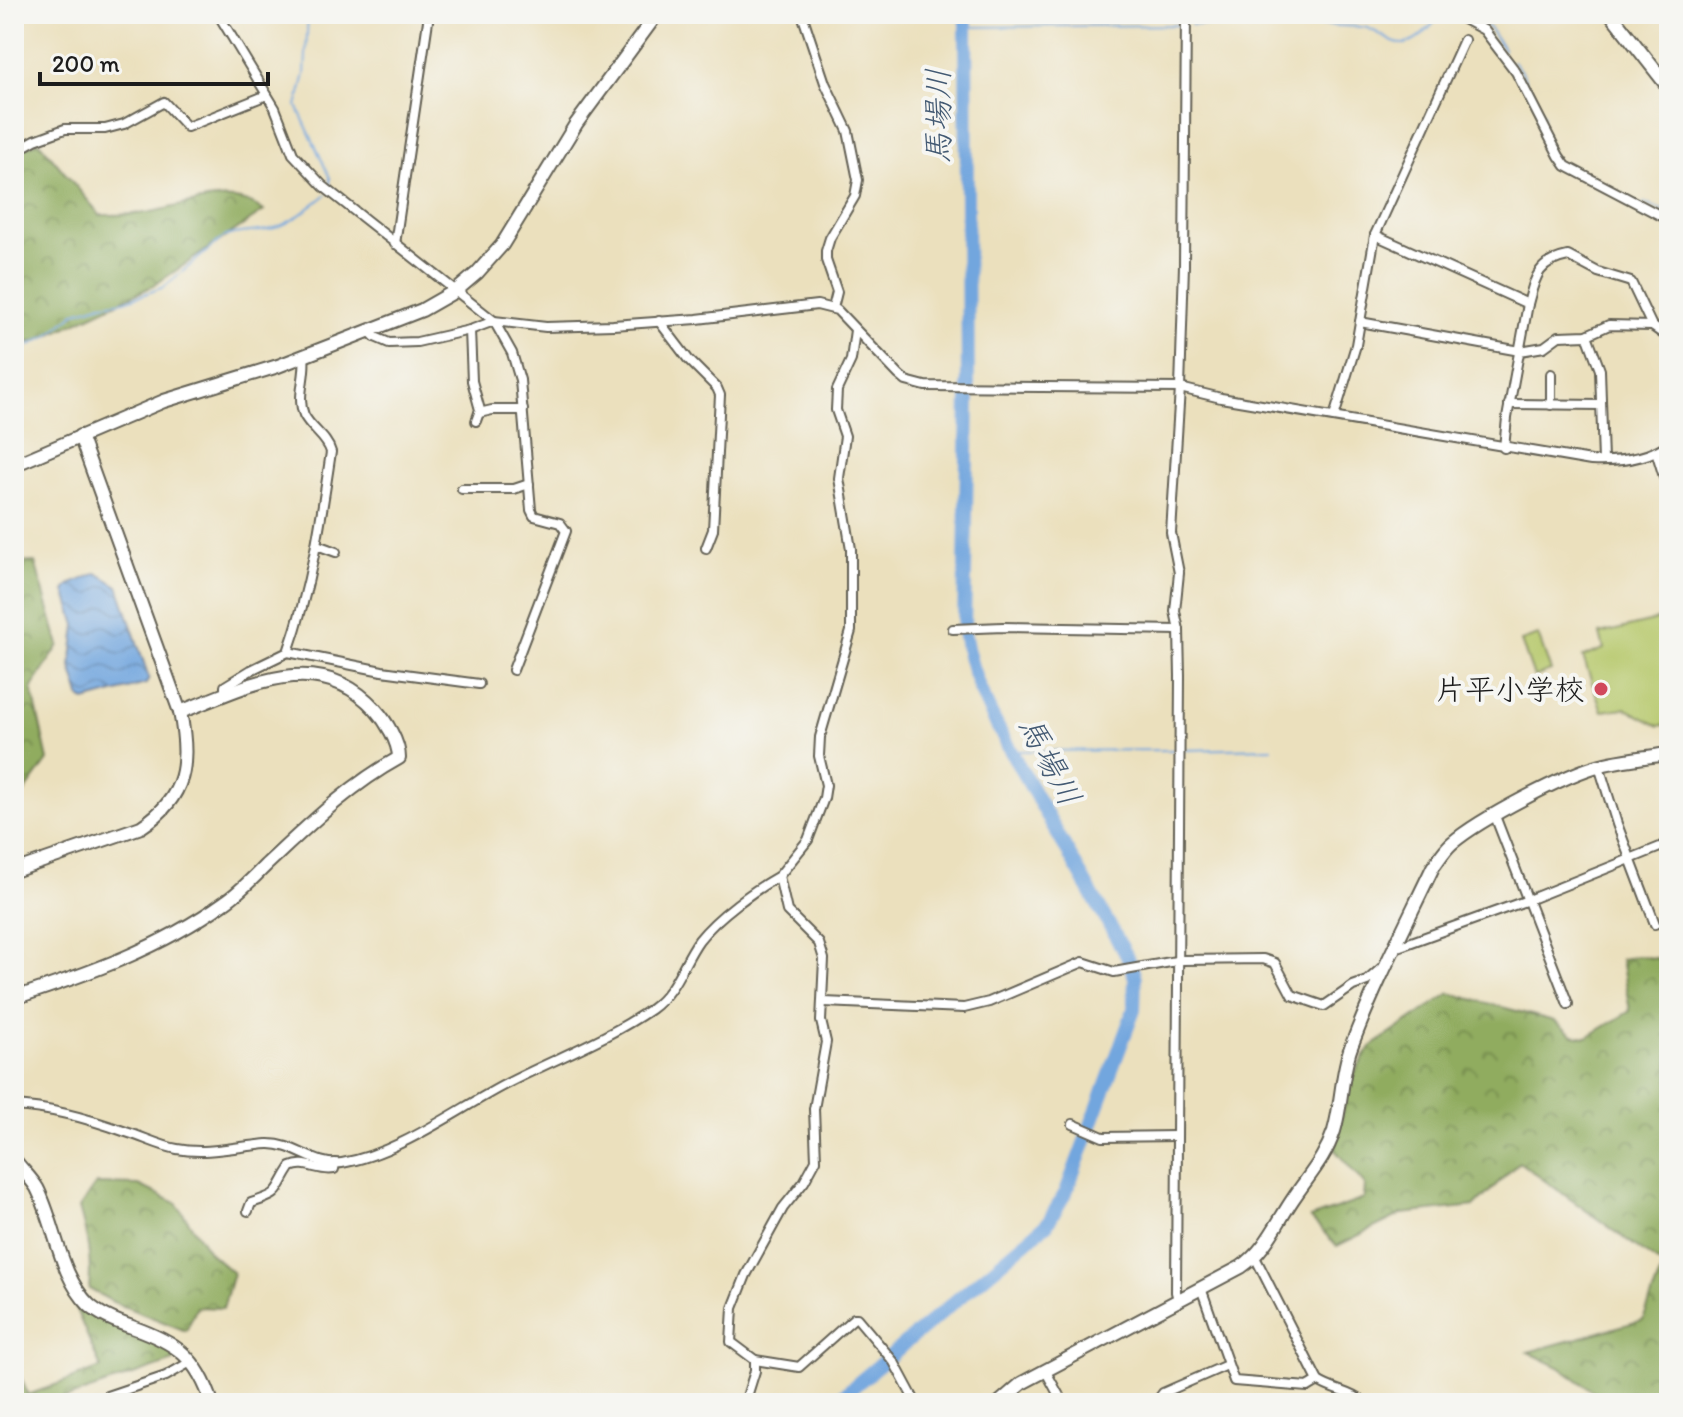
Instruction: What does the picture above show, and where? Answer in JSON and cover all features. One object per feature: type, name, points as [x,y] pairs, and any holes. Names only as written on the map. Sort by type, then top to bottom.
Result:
[{"type":"street","points":[[218,14],[275,108],[293,154],[323,186],[494,321],[515,362],[523,410],[532,513],[560,523],[566,531],[513,670]]},
{"type":"street","points":[[395,244],[429,14]]},
{"type":"street","points":[[594,14],[606,17],[618,14]]},
{"type":"street","points":[[14,465],[164,401],[304,356],[369,331],[435,304],[457,290],[502,245],[576,124],[657,14]]},
{"type":"street","points":[[802,14],[825,83],[848,131],[858,180],[855,196],[830,238],[826,251],[837,292],[833,308]]},
{"type":"street","points":[[1178,1300],[1179,630],[1175,604],[1179,573],[1171,533],[1180,388],[1186,14]]},
{"type":"street","points":[[1454,14],[1484,30],[1516,72],[1566,166],[1669,220]]},
{"type":"street","points":[[1611,14],[1669,88]]},
{"type":"street","points":[[1334,417],[1356,345],[1375,235],[1464,40]]},
{"type":"street","points":[[14,152],[65,129],[105,129],[124,124],[164,102],[187,127],[267,95]]},
{"type":"street","points":[[1375,235],[1528,304]]},
{"type":"street","points":[[1504,448],[1528,304],[1538,271],[1553,260],[1568,256],[1598,272],[1628,279],[1652,326],[1669,338]]},
{"type":"street","points":[[369,331],[375,337],[397,343],[426,341],[494,321],[546,327],[697,319],[810,305],[833,308],[906,381],[925,386],[1180,388],[1504,448],[1603,461],[1621,461],[1656,451],[1669,443]]},
{"type":"street","points":[[659,321],[720,395],[713,530],[706,548]]},
{"type":"street","points":[[1360,322],[1520,351],[1544,347],[1559,336],[1587,335],[1604,326],[1652,326]]},
{"type":"street","points":[[470,330],[472,381],[478,417],[494,409],[523,410]]},
{"type":"street","points":[[14,1106],[71,1115],[175,1149],[198,1152],[277,1144],[309,1159],[335,1163],[357,1159],[420,1133],[507,1083],[647,1012],[671,990],[707,932],[758,889],[779,876],[808,840],[824,798],[826,785],[819,756],[820,737],[852,624],[851,549],[839,478],[845,436],[836,410],[837,390],[851,360],[855,330]]},
{"type":"street","points":[[1587,335],[1600,370],[1603,461]]},
{"type":"street","points":[[288,652],[303,608],[317,545],[331,452],[327,442],[304,415],[301,401],[306,367],[304,356]]},
{"type":"street","points":[[1551,374],[1551,405]]},
{"type":"street","points":[[1509,404],[1600,405]]},
{"type":"street","points":[[14,871],[141,827],[168,804],[184,776],[186,745],[180,712],[80,436]]},
{"type":"street","points":[[1656,451],[1669,493]]},
{"type":"street","points":[[462,489],[514,489],[529,484]]},
{"type":"street","points":[[317,545],[336,552]]},
{"type":"street","points":[[953,629],[1179,630]]},
{"type":"street","points":[[225,695],[225,686],[288,652],[382,671],[479,684]]},
{"type":"street","points":[[14,998],[146,949],[186,928],[228,900],[346,792],[399,758],[399,749],[378,713],[362,696],[343,684],[321,676],[280,676],[180,712]]},
{"type":"street","points":[[999,1403],[1022,1383],[1255,1257],[1324,1157],[1334,1130],[1347,1060],[1433,867],[1455,840],[1571,776],[1599,766],[1669,754]]},
{"type":"street","points":[[1599,766],[1629,859],[1655,924]]},
{"type":"street","points":[[1495,816],[1568,1004]]},
{"type":"street","points":[[1395,948],[1528,900],[1665,845]]},
{"type":"street","points":[[779,876],[787,911],[819,943],[825,966],[821,1021],[826,1037],[813,1124],[816,1160],[779,1215],[746,1275],[733,1308],[731,1342],[755,1360],[799,1367],[854,1318],[862,1322],[894,1362],[916,1403]]},
{"type":"street","points":[[824,1002],[964,1008],[989,1002],[1083,962],[1109,972],[1182,960],[1269,960],[1275,963],[1292,995],[1317,1006],[1328,1004],[1353,986],[1367,981],[1383,965],[1389,964]]},
{"type":"street","points":[[1073,1124],[1103,1137],[1176,1136]]},
{"type":"street","points":[[14,1159],[36,1185],[75,1287],[90,1306],[120,1323],[169,1341],[192,1361],[203,1378],[212,1403]]},
{"type":"street","points":[[248,1211],[251,1203],[279,1191],[291,1167],[304,1163],[316,1169],[329,1170],[334,1169],[335,1163]]},
{"type":"street","points":[[1255,1257],[1318,1381],[1335,1390],[1352,1393],[1364,1403]]},
{"type":"street","points":[[1201,1288],[1232,1379],[1238,1383],[1308,1387],[1318,1381]]},
{"type":"street","points":[[745,1403],[755,1371],[755,1360]]},
{"type":"street","points":[[100,1403],[107,1396],[166,1376],[192,1361]]},
{"type":"street","points":[[1163,1403],[1160,1397],[1163,1393],[1227,1365]]},
{"type":"street","points":[[1045,1370],[1063,1403]]},
{"type":"green space","points":[[39,142],[100,215],[144,213],[221,198],[251,203],[264,211],[153,286],[37,341],[14,344],[14,151]]},
{"type":"green space","points":[[35,562],[59,645],[32,688],[48,760],[14,807],[14,563]]},
{"type":"green space","points":[[1669,617],[1669,724],[1659,726],[1625,708],[1602,711],[1583,657],[1604,649],[1600,634]]},
{"type":"green space","points":[[1538,635],[1551,671],[1534,677],[1521,641]]},
{"type":"green space","points":[[1638,956],[1669,960],[1669,1403],[1603,1403],[1604,1399],[1559,1367],[1528,1352],[1643,1320],[1663,1266],[1519,1162],[1475,1206],[1402,1214],[1337,1246],[1310,1218],[1364,1199],[1365,1185],[1335,1150],[1348,1083],[1371,1047],[1450,993],[1554,1021],[1573,1035],[1587,1037],[1630,1011],[1621,959]]},
{"type":"green space","points":[[96,1184],[139,1185],[176,1203],[210,1253],[233,1273],[223,1308],[197,1307],[186,1331],[89,1289],[88,1248],[79,1208]]},
{"type":"green space","points":[[69,1293],[101,1320],[178,1349],[174,1361],[52,1403],[14,1403],[14,1361],[28,1395],[101,1368]]},
{"type":"water","points":[[97,573],[118,586],[149,678],[146,684],[85,701],[81,699],[71,667],[76,625],[65,591],[69,585]]},
{"type":"waterway","points":[[308,14],[305,74],[297,106],[330,178],[330,190]]},
{"type":"waterway","name":"馬場川","points":[[834,1403],[1047,1224],[1066,1192],[1134,1010],[1135,978],[1129,960],[992,716],[975,675],[964,632],[968,395],[966,14]]},
{"type":"waterway","points":[[1191,25],[1273,23],[1364,27],[1401,44],[1415,41],[1442,14]]},
{"type":"waterway","points":[[1468,14],[1490,29],[1504,50]]},
{"type":"waterway","points":[[967,27],[1185,25]]},
{"type":"waterway","points":[[1513,61],[1527,86]]},
{"type":"waterway","points":[[1537,106],[1544,117]]},
{"type":"waterway","points":[[14,353],[48,336],[76,312],[125,301],[164,287],[224,237],[284,224],[326,195]]},
{"type":"waterway","points":[[1644,203],[1669,213]]},
{"type":"waterway","points":[[1181,750],[1272,748]]},
{"type":"waterway","points":[[1010,751],[1175,750]]},
{"type":"place","name":"片平小学校","points":[[1601,689]]}]
